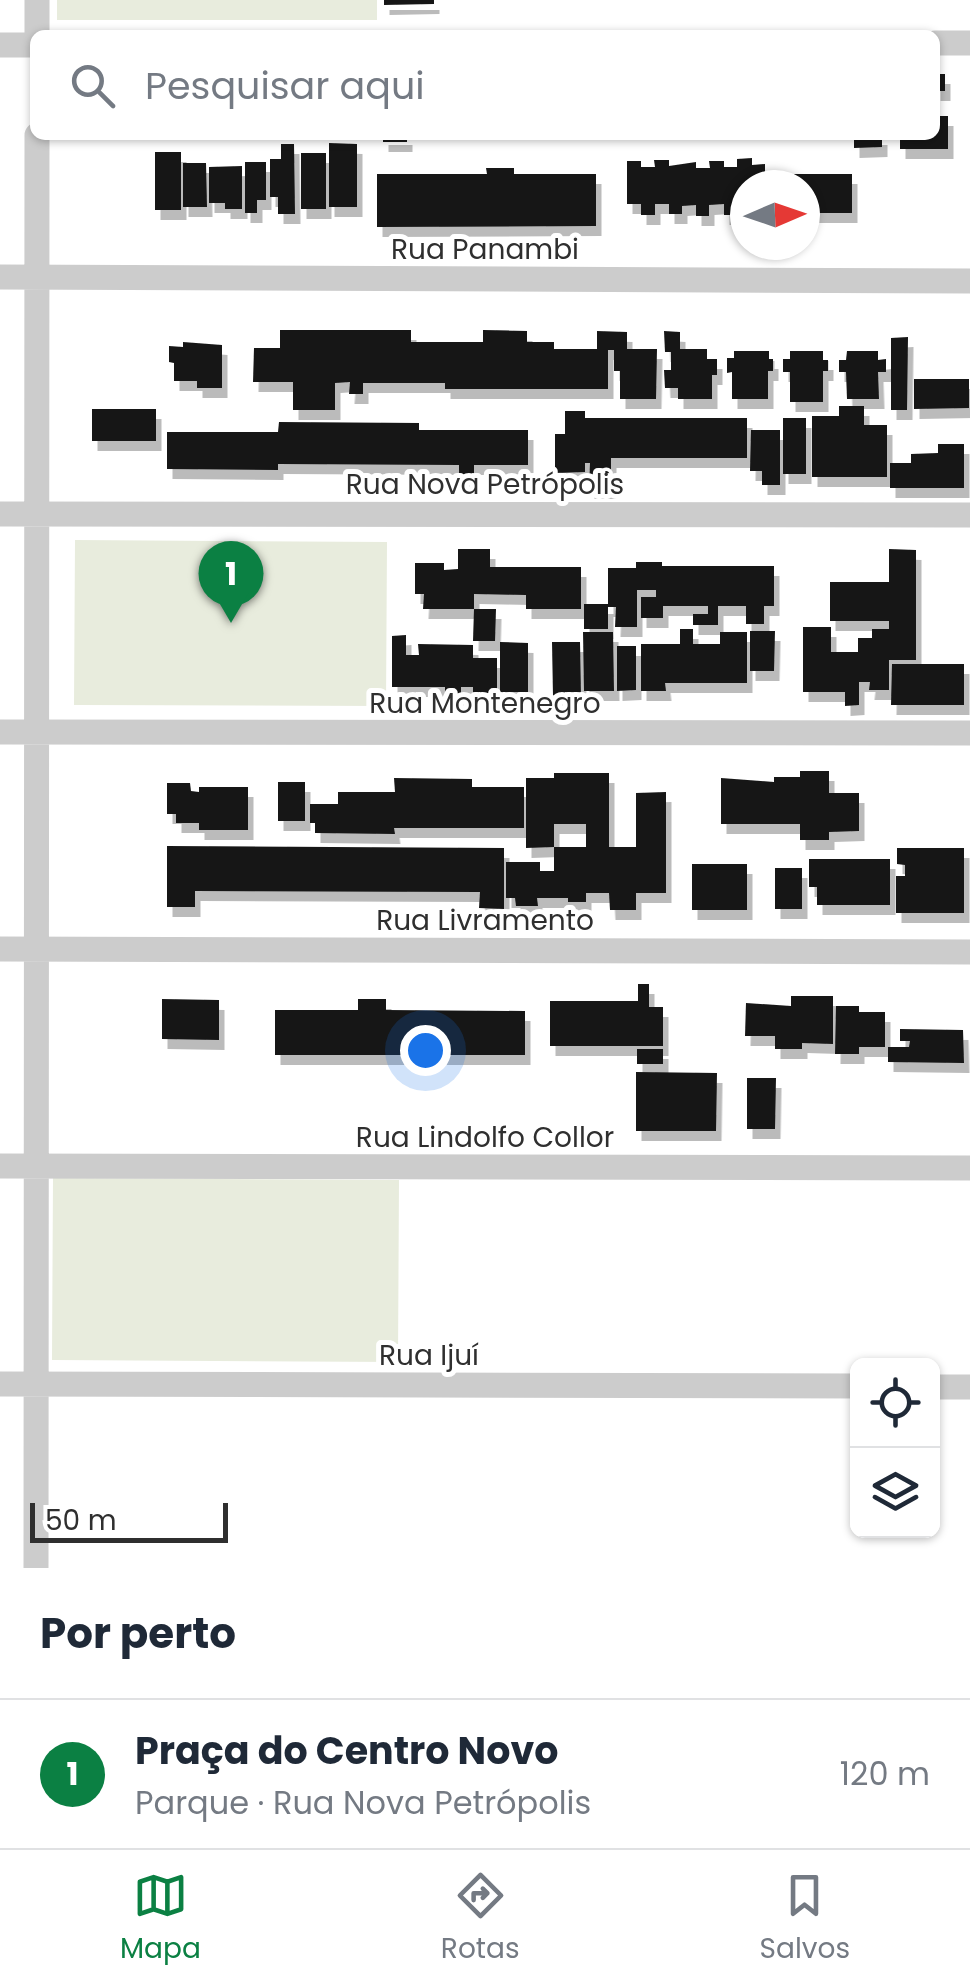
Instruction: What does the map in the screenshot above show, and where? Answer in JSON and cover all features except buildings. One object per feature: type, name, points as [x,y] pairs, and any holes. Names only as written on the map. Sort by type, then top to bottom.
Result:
[{"type":"street","points":[[37,30],[38,0]]},
{"type":"street","points":[[940,43],[970,43]]},
{"type":"street","points":[[0,45],[30,45]]},
{"type":"street","points":[[36,1568],[37,140]]},
{"type":"street","name":"Rua Panambi","points":[[0,277],[970,281]]},
{"type":"street","name":"Rua Nova Petrópolis","points":[[0,514],[970,515]]},
{"type":"street","name":"Rua Montenegro","points":[[0,732],[970,733]]},
{"type":"street","name":"Rua Livramento","points":[[0,948],[970,952]]},
{"type":"street","name":"Rua Lindolfo Collor","points":[[0,1166],[970,1168]]},
{"type":"street","name":"Rua Ijuí","points":[[0,1384],[850,1386]]},
{"type":"street","points":[[940,1387],[970,1387]]},
{"type":"shaded area","points":[[57,0],[377,0],[377,20],[57,20]]},
{"type":"shaded area","points":[[75,540],[387,542],[386,706],[74,705]]},
{"type":"shaded area","points":[[53,1178],[399,1180],[398,1362],[52,1360]]},
{"type":"place","name":"Praça do Centro Novo","points":[[231,623]]}]
